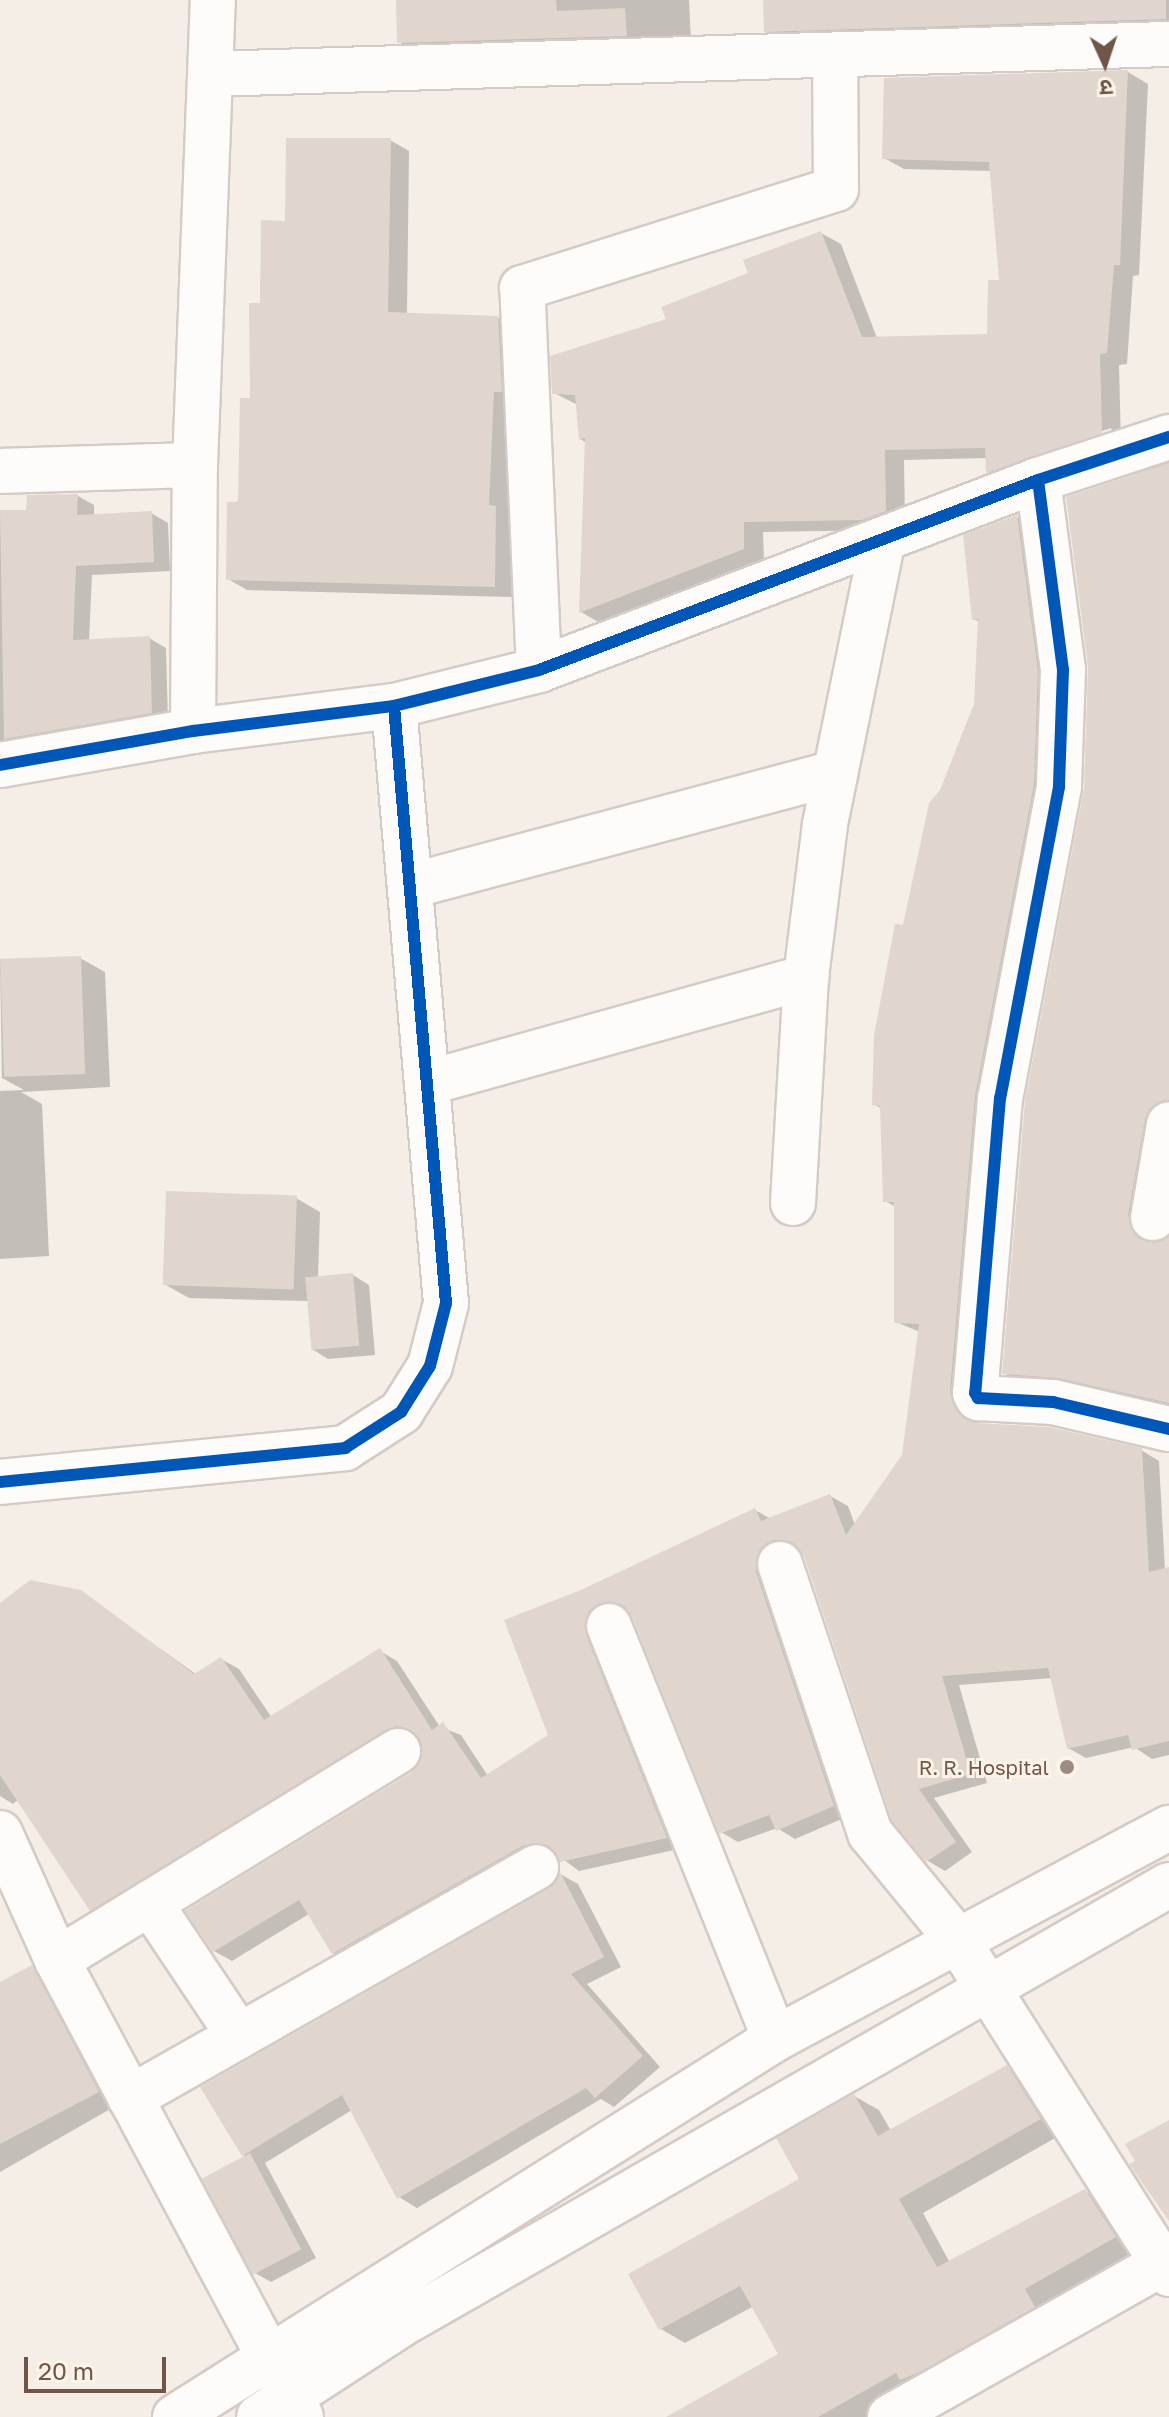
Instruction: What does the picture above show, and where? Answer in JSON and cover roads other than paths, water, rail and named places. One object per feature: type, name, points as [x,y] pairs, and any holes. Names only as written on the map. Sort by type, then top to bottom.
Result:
[{"type":"street","points":[[193,731],[195,465],[213,0]]},
{"type":"street","points":[[212,74],[835,57],[1169,44]]},
{"type":"street","points":[[539,670],[522,288],[836,189],[835,57]]},
{"type":"street","points":[[0,765],[193,731],[394,706],[539,670],[1038,480],[1169,437]]},
{"type":"street","points":[[0,471],[195,465]]},
{"type":"street","points":[[1038,480],[1063,670],[1059,787],[1000,1098],[975,1393],[978,1398],[1053,1402],[1169,1429]]},
{"type":"street","points":[[793,1203],[806,977],[835,773],[883,540]]},
{"type":"street","points":[[0,1482],[345,1448],[401,1412],[430,1366],[446,1303],[394,706]]},
{"type":"street","points":[[410,886],[835,773]]},
{"type":"street","points":[[427,1083],[806,977]]},
{"type":"street","points":[[1153,1218],[1169,1124]]},
{"type":"street","points":[[780,1564],[870,1833],[956,1938],[1167,2266],[890,2417]]},
{"type":"street","points":[[609,1626],[775,2039]]},
{"type":"street","points":[[57,1960],[398,1751]]},
{"type":"street","points":[[175,2417],[267,2356],[775,2039],[956,1938],[1169,1828]]},
{"type":"street","points":[[0,1833],[57,1960],[267,2356],[283,2410],[400,2325],[1169,1885]]},
{"type":"street","points":[[130,2098],[536,1867]]},
{"type":"street","points":[[150,1903],[239,2036]]},
{"type":"place","name":"R. R. Hospital","points":[[1067,1767]]}]
